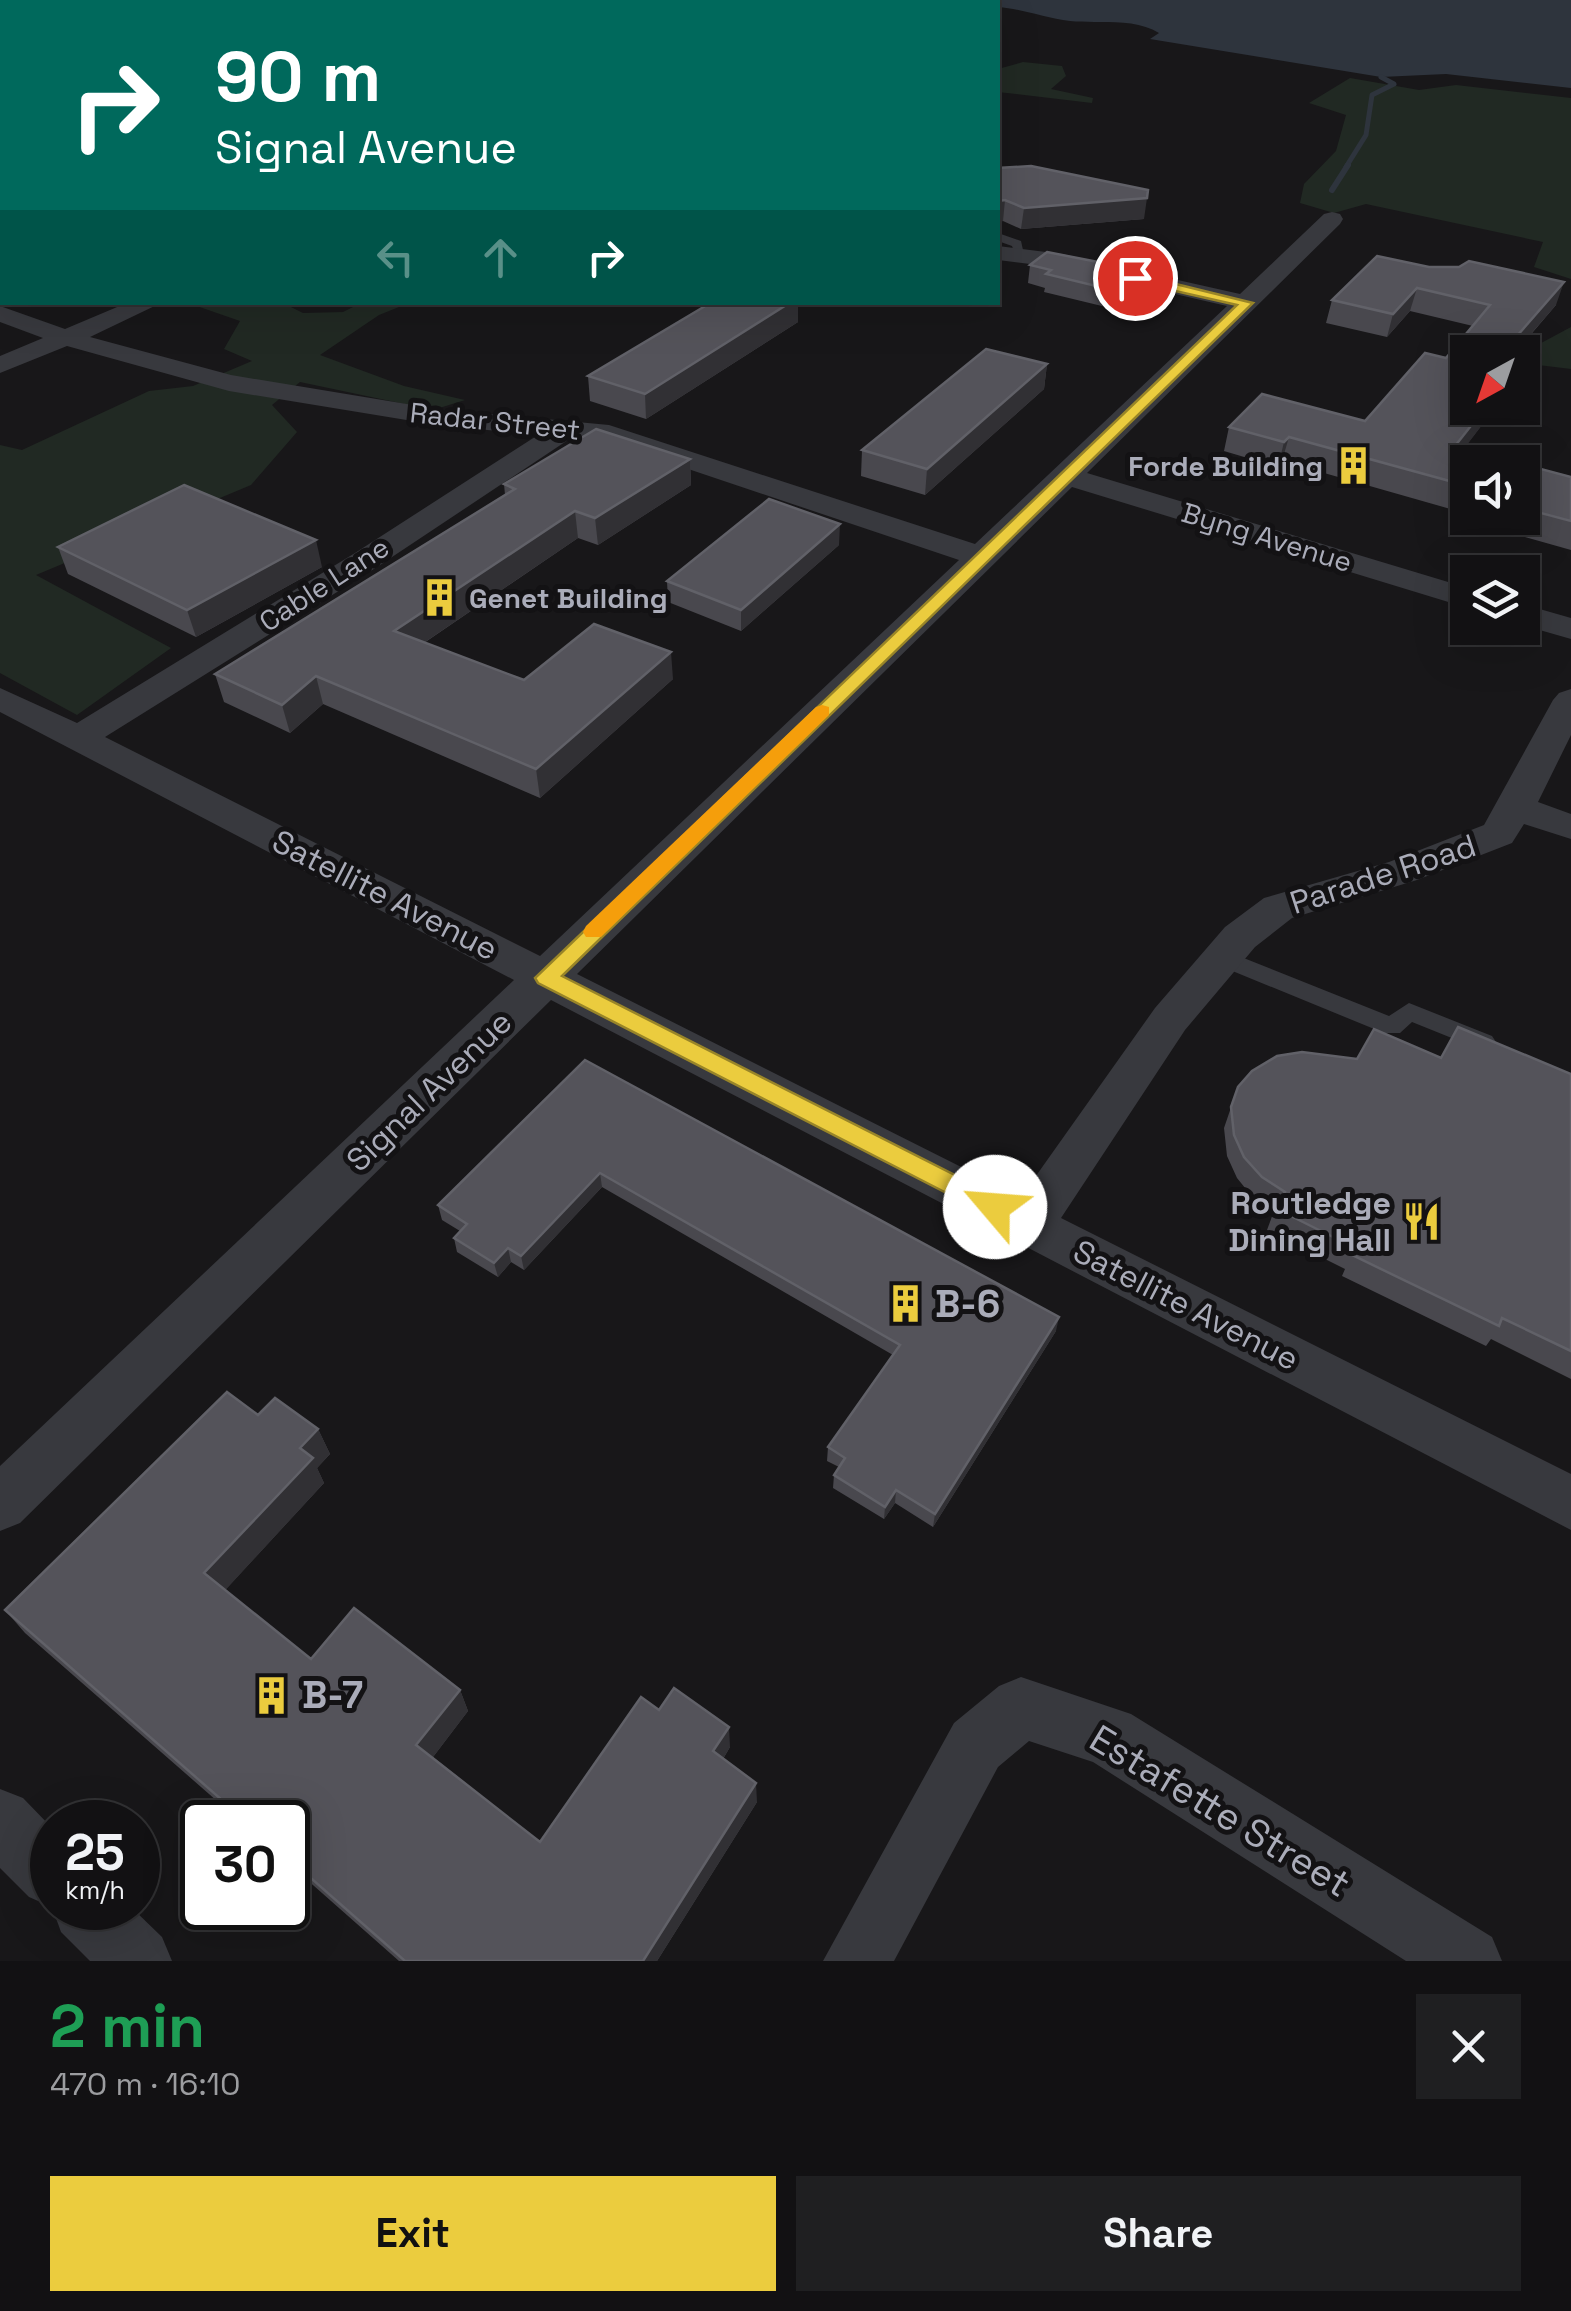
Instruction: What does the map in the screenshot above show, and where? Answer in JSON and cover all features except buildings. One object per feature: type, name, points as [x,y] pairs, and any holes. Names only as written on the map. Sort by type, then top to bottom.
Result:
[{"type":"street","name":"Signal Avenue","points":[[0,1504],[1332,218]]},
{"type":"street","points":[[1009,254],[1246,303]]},
{"type":"street","points":[[0,364],[143,305]]},
{"type":"street","name":"Radar Street","points":[[0,313],[63,337],[229,383],[437,417],[609,432],[982,557]]},
{"type":"street","name":"Cable Lane","points":[[78,738],[366,560],[567,428]]},
{"type":"street","name":"Byng Avenue","points":[[1066,476],[1450,593]]},
{"type":"street","points":[[1540,620],[1571,629]]},
{"type":"street","name":"Satellite Avenue","points":[[0,698],[1571,1503]]},
{"type":"street","name":"Parade Road","points":[[1029,1225],[1170,1019],[1221,957],[1258,920],[1278,908],[1483,843],[1498,834],[1516,808],[1571,700]]},
{"type":"street","points":[[1516,808],[1571,828]]},
{"type":"street","name":"Estafette Street","points":[[857,1961],[976,1745],[1021,1708],[1109,1736],[1468,1961]]},
{"type":"street","points":[[0,1821],[30,1852]]},
{"type":"street","points":[[107,1930],[138,1961]]},
{"type":"lane","points":[[1000,238],[1017,244],[1009,254]]},
{"type":"lane","points":[[1221,957],[1392,1027],[1409,1011],[1499,1048]]},
{"type":"shaded area","points":[[1000,0],[1571,0],[1571,88],[1446,74],[1381,77],[1150,39],[1159,33],[1138,25],[1070,21],[1000,7]]},
{"type":"shaded area","points":[[1023,62],[1062,66],[1066,76],[1051,89],[1093,98],[1092,103],[1000,92],[1000,68]]},
{"type":"shaded area","points":[[1350,78],[1419,90],[1456,85],[1571,98],[1571,279],[1534,267],[1543,242],[1366,204],[1334,213],[1300,203],[1304,184],[1336,151],[1346,115],[1309,103]]},
{"type":"shaded area","points":[[194,305],[287,305],[303,313],[343,312],[357,305],[404,305],[379,315],[320,355],[404,386],[465,400],[433,410],[300,382],[272,405],[297,432],[251,485],[36,575],[171,648],[77,715],[0,673],[0,445],[22,450],[149,391],[193,386],[252,361],[224,349],[240,321]]},
{"type":"shaded area","points":[[1571,327],[1571,369],[1540,365],[1540,344]]},
{"type":"waterway","points":[[1346,167],[1366,135],[1372,95],[1394,84],[1381,77]]},
{"type":"waterway","points":[[1332,190],[1348,165]]},
{"type":"slow traffic","points":[[594,932],[822,711]]},
{"type":"place","name":"Forde Building","points":[[1353,466]]},
{"type":"place","name":"Genet Building","points":[[439,598]]},
{"type":"place","name":"Routledge Dining Hall","points":[[1421,1221]]},
{"type":"place","name":"B-6","points":[[905,1304]]},
{"type":"place","name":"B-7","points":[[272,1695]]},
{"type":"route","points":[[995,1207],[546,978],[1246,303],[1135,278]]}]
